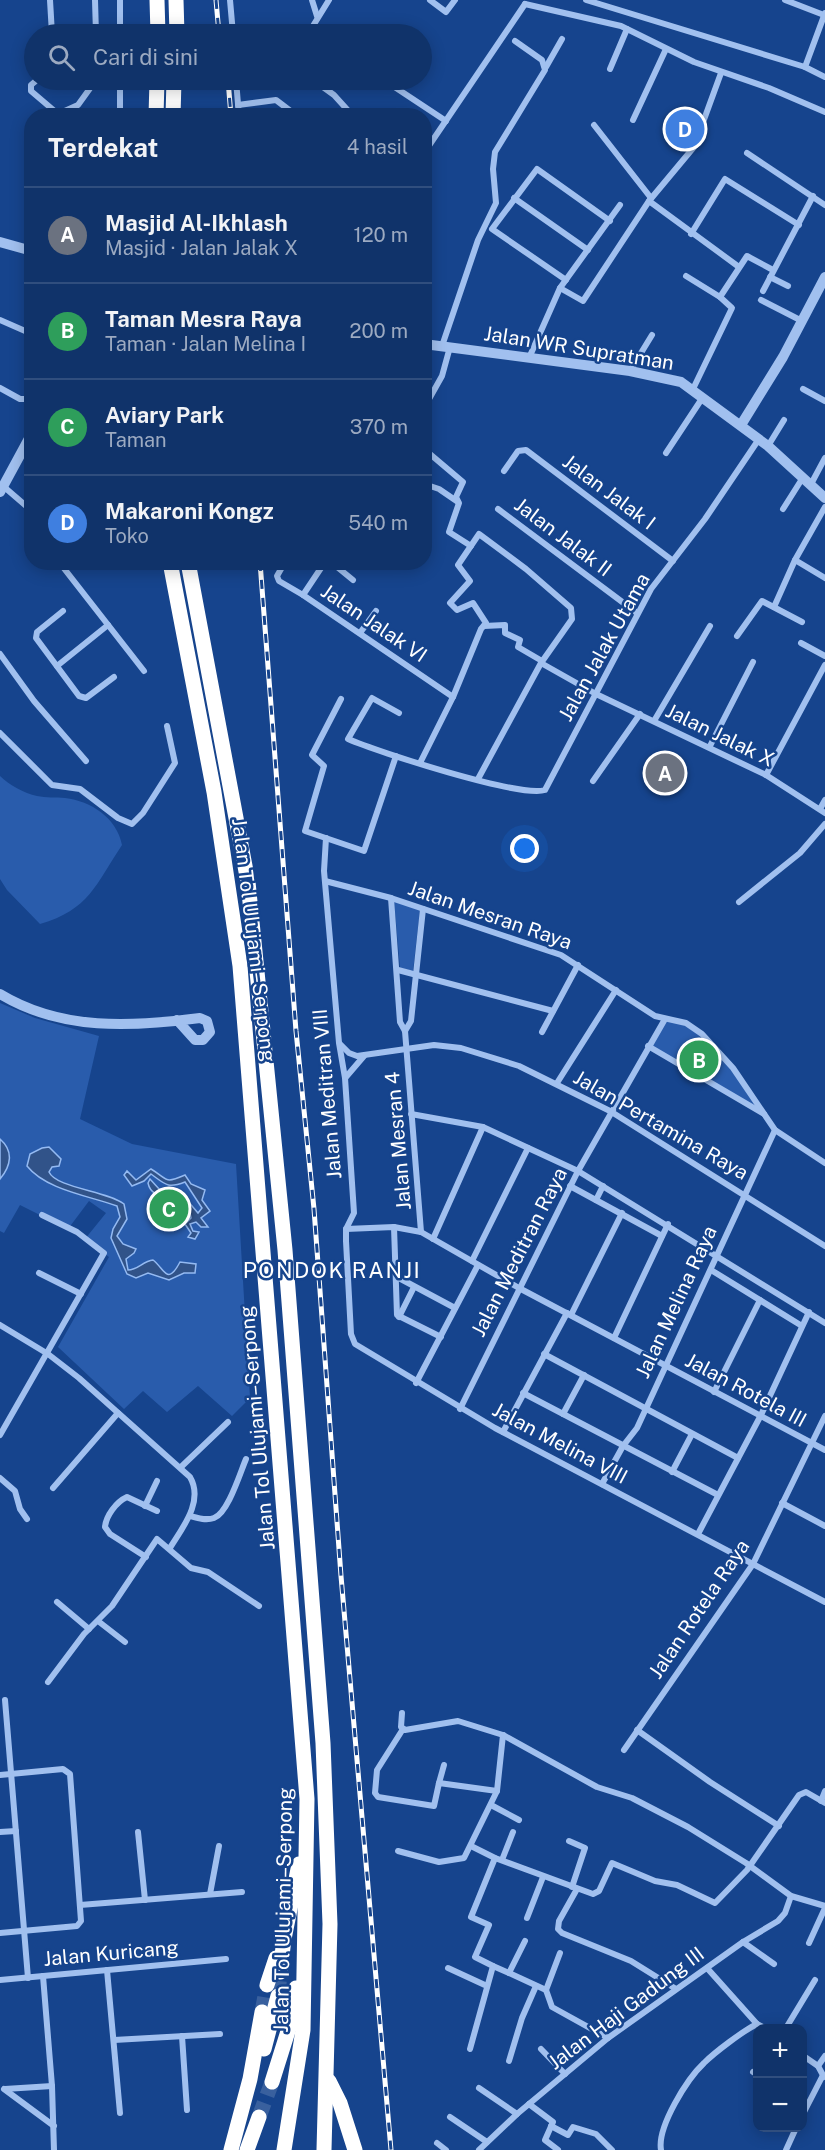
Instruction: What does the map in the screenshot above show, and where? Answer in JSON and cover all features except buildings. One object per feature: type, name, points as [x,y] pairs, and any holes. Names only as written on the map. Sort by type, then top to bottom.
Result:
[{"type":"highway","points":[[156,0],[157,24]]},
{"type":"highway","points":[[177,24],[178,3]]},
{"type":"highway","points":[[156,108],[157,90]]},
{"type":"highway","points":[[173,108],[174,90]]},
{"type":"highway","name":"Jalan Tol Ulujami–Serpong","points":[[172,570],[214,792],[240,966],[307,1798],[303,2030],[284,2150]]},
{"type":"highway","name":"Jalan Tol Ulujami–Serpong","points":[[190,570],[248,882],[282,1215],[323,1743],[330,1924],[324,2150]]},
{"type":"highway","points":[[250,2079],[266,2043],[273,1990],[299,1865],[307,1798]]},
{"type":"highway","points":[[272,2082],[290,2028],[295,1996],[299,1865]]},
{"type":"highway","points":[[280,1972],[284,1939]]},
{"type":"highway","points":[[231,2150],[250,2079],[262,2012]]},
{"type":"highway","points":[[327,2079],[340,2103],[355,2150]]},
{"type":"highway","points":[[247,2150],[260,2117]]},
{"type":"street","points":[[50,0],[51,24]]},
{"type":"street","points":[[95,0],[96,24]]},
{"type":"street","points":[[120,0],[120,24]]},
{"type":"street","points":[[230,0],[232,24]]},
{"type":"street","points":[[312,0],[317,16]]},
{"type":"street","points":[[313,24],[329,0]]},
{"type":"street","points":[[430,0],[446,12],[455,0]]},
{"type":"street","points":[[586,0],[806,67],[825,77]]},
{"type":"street","points":[[784,0],[825,14],[806,67]]},
{"type":"street","points":[[432,136],[446,121],[524,2],[627,29],[721,73],[769,88],[825,112]]},
{"type":"street","points":[[609,69],[627,29]]},
{"type":"street","points":[[432,394],[442,376],[446,347],[478,240],[496,203],[493,161],[495,152],[562,39]]},
{"type":"street","points":[[515,41],[542,60],[546,67]]},
{"type":"street","points":[[633,120],[666,49]]},
{"type":"street","points":[[610,220],[537,169],[492,229],[583,301],[650,199],[694,147],[721,73]]},
{"type":"street","points":[[31,90],[51,108]]},
{"type":"street","points":[[71,108],[78,105],[89,90]]},
{"type":"street","points":[[120,90],[120,108]]},
{"type":"street","points":[[237,90],[238,108]]},
{"type":"street","points":[[327,90],[346,108]]},
{"type":"street","points":[[399,90],[426,108]]},
{"type":"street","points":[[238,105],[276,100],[286,108]]},
{"type":"street","points":[[432,112],[446,121]]},
{"type":"street","points":[[594,125],[650,199],[691,234],[739,267]]},
{"type":"street","points":[[747,153],[825,205]]},
{"type":"street","points":[[691,234],[725,179],[799,225]]},
{"type":"street","points":[[763,291],[813,196]]},
{"type":"street","points":[[514,198],[588,250]]},
{"type":"street","points":[[529,358],[563,284],[620,206]]},
{"type":"street","points":[[0,242],[24,249]]},
{"type":"street","points":[[720,297],[749,255],[773,270]]},
{"type":"street","points":[[686,276],[720,297],[730,305],[732,311],[693,389]]},
{"type":"street","points":[[770,277],[788,286]]},
{"type":"street","points":[[741,425],[783,357],[825,277]]},
{"type":"street","points":[[761,300],[802,321]]},
{"type":"street","points":[[0,320],[24,330]]},
{"type":"street","points":[[630,371],[652,335]]},
{"type":"street","name":"Jalan WR Supratman","points":[[432,345],[663,376],[693,389],[741,425],[804,483],[825,498]]},
{"type":"street","points":[[0,388],[24,399]]},
{"type":"street","points":[[803,389],[825,401]]},
{"type":"street","points":[[666,453],[703,397]]},
{"type":"street","name":"Jalan Jalak Utama","points":[[478,779],[517,790],[539,792],[548,787],[637,613],[672,561],[763,443],[784,420]]},
{"type":"street","points":[[24,448],[2,489],[24,505]]},
{"type":"street","name":"Jalan Jalak I","points":[[504,471],[518,451],[526,450],[672,561]]},
{"type":"street","points":[[432,456],[463,482],[456,497],[459,503],[449,532],[471,546]]},
{"type":"street","points":[[783,509],[825,458]]},
{"type":"street","points":[[432,487],[459,503]]},
{"type":"street","points":[[774,607],[795,560],[825,507]]},
{"type":"street","name":"Jalan Jalak II","points":[[498,508],[637,613]]},
{"type":"street","points":[[399,714],[372,698],[348,738],[396,756],[420,763],[478,779],[541,662],[572,619],[571,608],[532,574],[479,534],[458,565],[470,581],[450,603],[457,610],[471,601],[485,621],[453,697],[420,763]]},
{"type":"street","points":[[795,560],[825,578]]},
{"type":"street","points":[[65,570],[144,670]]},
{"type":"street","name":"Jalan Jalak VI","points":[[281,570],[277,578],[453,697]]},
{"type":"street","points":[[303,595],[320,570]]},
{"type":"street","points":[[341,570],[353,580]]},
{"type":"street","points":[[737,636],[760,602],[802,622]]},
{"type":"street","points":[[63,611],[36,634],[82,698],[114,676]]},
{"type":"street","points":[[360,633],[376,611]]},
{"type":"street","points":[[57,666],[108,625]]},
{"type":"street","name":"Jalan Jalak X","points":[[483,626],[505,625],[505,633],[520,640],[518,647],[541,662],[596,694],[710,746],[766,775],[823,811]]},
{"type":"street","points":[[654,721],[710,626]]},
{"type":"street","points":[[801,643],[825,656]]},
{"type":"street","points":[[0,654],[34,701],[86,762]]},
{"type":"street","points":[[710,746],[753,662]]},
{"type":"street","points":[[766,775],[825,665]]},
{"type":"street","points":[[340,699],[312,755],[324,766],[305,830],[364,850],[396,756]]},
{"type":"street","points":[[593,780],[640,714]]},
{"type":"street","points":[[0,733],[52,784],[80,789],[118,818],[132,824],[143,813],[175,763],[167,726]]},
{"type":"street","points":[[823,811],[825,800]]},
{"type":"street","points":[[739,902],[800,853],[825,824]]},
{"type":"street","name":"Jalan Meditran VIII","points":[[326,838],[325,881],[339,1043],[345,1078],[354,1213],[346,1229],[351,1334],[355,1344]]},
{"type":"street","name":"Jalan Mesran Raya","points":[[325,881],[391,898],[561,955],[655,1016],[686,1023],[702,1034],[733,1068],[775,1130]]},
{"type":"street","name":"Jalan Mesran 4","points":[[391,898],[400,1022],[405,1031],[407,1047],[422,1232]]},
{"type":"street","points":[[405,1031],[411,1021],[423,909]]},
{"type":"street","points":[[542,1032],[578,965]]},
{"type":"street","points":[[398,970],[553,1011]]},
{"type":"street","points":[[557,1083],[616,990]]},
{"type":"street","points":[[0,994],[43,1014],[74,1021],[106,1025],[177,1020],[196,1019],[207,1021],[210,1032],[206,1038],[199,1041],[189,1035],[177,1020]]},
{"type":"street","points":[[189,1035],[190,1023],[196,1019]]},
{"type":"street","points":[[610,1111],[664,1019]]},
{"type":"street","points":[[339,1043],[349,1053],[364,1055]]},
{"type":"street","name":"Jalan Pertamina Raya","points":[[364,1055],[407,1047],[434,1045],[461,1047],[492,1055],[557,1083],[610,1111],[825,1246]]},
{"type":"street","points":[[648,1046],[766,1115]]},
{"type":"street","points":[[345,1078],[364,1055]]},
{"type":"street","name":"Jalan Meditran Raya","points":[[460,1409],[570,1186],[610,1111]]},
{"type":"street","points":[[411,1114],[483,1127],[578,1171],[668,1224],[825,1323]]},
{"type":"street","points":[[433,1239],[483,1127]]},
{"type":"street","points":[[775,1130],[825,1163]]},
{"type":"street","name":"Jalan Melina Raya","points":[[602,1484],[623,1446],[637,1428],[644,1408],[775,1130]]},
{"type":"street","points":[[472,1261],[528,1148]]},
{"type":"street","points":[[570,1186],[662,1236]]},
{"type":"street","points":[[596,1200],[603,1186]]},
{"type":"street","points":[[502,1432],[622,1214]]},
{"type":"street","points":[[0,1435],[104,1253],[76,1232],[42,1215]]},
{"type":"street","points":[[614,1338],[668,1224]]},
{"type":"street","points":[[394,1227],[396,1310],[399,1317],[441,1337]]},
{"type":"street","points":[[346,1229],[394,1227],[422,1232]]},
{"type":"street","name":"Jalan Rotela III","points":[[422,1232],[519,1288],[825,1450]]},
{"type":"street","points":[[416,1383],[478,1265]]},
{"type":"street","points":[[711,1270],[802,1326]]},
{"type":"street","points":[[39,1273],[81,1294]]},
{"type":"street","points":[[397,1277],[455,1308]]},
{"type":"street","points":[[399,1317],[414,1287]]},
{"type":"street","points":[[714,1392],[760,1300]]},
{"type":"street","points":[[698,1534],[761,1415],[809,1312]]},
{"type":"street","points":[[0,1325],[48,1354],[181,1467],[195,1485],[190,1516],[170,1548]]},
{"type":"street","name":"Jalan Melina VIII","points":[[355,1344],[460,1409],[825,1602]]},
{"type":"street","points":[[544,1354],[738,1458]]},
{"type":"street","points":[[563,1414],[584,1375]]},
{"type":"street","points":[[523,1393],[718,1495]]},
{"type":"street","points":[[53,1488],[118,1413]]},
{"type":"street","name":"Jalan Rotela Raya","points":[[624,1750],[748,1573],[825,1416]]},
{"type":"street","points":[[181,1467],[228,1422]]},
{"type":"street","points":[[672,1472],[692,1434]]},
{"type":"street","points":[[190,1516],[208,1520],[219,1515],[246,1459]]},
{"type":"street","points":[[0,1478],[15,1491],[20,1509],[27,1519]]},
{"type":"street","points":[[145,1506],[157,1481]]},
{"type":"street","points":[[146,1557],[110,1534],[105,1527],[106,1521],[127,1497],[157,1511]]},
{"type":"street","points":[[782,1503],[825,1526]]},
{"type":"street","points":[[48,1682],[89,1629],[112,1606],[157,1539],[191,1568],[208,1572],[259,1606]]},
{"type":"street","points":[[57,1602],[89,1629]]},
{"type":"street","points":[[98,1621],[125,1642]]},
{"type":"street","points":[[5,1700],[28,1978]]},
{"type":"street","points":[[402,1713],[403,1729],[377,1770],[375,1793],[378,1797],[434,1806],[444,1765]]},
{"type":"street","points":[[403,1729],[458,1721],[503,1735],[597,1786],[632,1798],[688,1827],[750,1865],[791,1896],[825,1907],[809,1943]]},
{"type":"street","points":[[636,1730],[710,1782],[779,1826]]},
{"type":"street","points":[[398,1851],[421,1859],[459,1861],[464,1858],[497,1791],[503,1735]]},
{"type":"street","points":[[0,1775],[63,1769],[70,1774],[81,1921],[77,1926],[0,1933]]},
{"type":"street","points":[[439,1783],[497,1791]]},
{"type":"street","points":[[471,1846],[543,1877],[597,1894],[612,1863],[655,1881],[677,1885],[715,1903],[750,1865],[802,1792],[823,1802],[825,1791]]},
{"type":"street","points":[[491,1805],[519,1820]]},
{"type":"street","points":[[0,1832],[16,1831]]},
{"type":"street","points":[[138,1832],[145,1900]]},
{"type":"street","points":[[513,1832],[471,1917],[489,1925],[475,1957],[546,1990]]},
{"type":"street","points":[[569,1841],[585,1848],[574,1888],[559,1921],[558,1929],[562,1933],[631,1960],[676,1989]]},
{"type":"street","points":[[210,1894],[219,1846]]},
{"type":"street","points":[[527,1918],[543,1877]]},
{"type":"street","points":[[80,1905],[242,1892]]},
{"type":"street","name":"Jalan Haji Gadung III","points":[[479,2150],[517,2114],[608,2038],[743,1942],[778,1921],[785,1913],[791,1896]]},
{"type":"street","points":[[511,1974],[525,1941]]},
{"type":"street","points":[[743,1942],[774,1964]]},
{"type":"street","points":[[560,1953],[546,1990],[552,2007],[608,2038]]},
{"type":"street","name":"Jalan Kuricang","points":[[0,1980],[226,1959]]},
{"type":"street","points":[[470,2049],[493,1966]]},
{"type":"street","points":[[448,1968],[487,1986]]},
{"type":"street","points":[[707,1968],[757,2024]]},
{"type":"street","points":[[107,1970],[120,2114]]},
{"type":"street","points":[[43,1976],[52,2086],[54,2150]]},
{"type":"street","points":[[788,2024],[815,1980]]},
{"type":"street","points":[[509,2061],[522,2018],[536,1986]]},
{"type":"street","points":[[661,2150],[662,2131],[694,2073],[704,2062],[753,2027]]},
{"type":"street","points":[[114,2040],[220,2034]]},
{"type":"street","points":[[182,2036],[187,2110]]},
{"type":"street","points":[[541,2049],[565,2074]]},
{"type":"street","points":[[818,2066],[825,2056]]},
{"type":"street","points":[[807,2058],[818,2066],[824,2077],[807,2102]]},
{"type":"street","points":[[2,2089],[52,2086]]},
{"type":"street","points":[[479,2088],[517,2114]]},
{"type":"street","points":[[2,2089],[54,2126]]},
{"type":"street","points":[[530,2104],[552,2120],[545,2140],[558,2150]]},
{"type":"street","points":[[450,2117],[487,2142]]},
{"type":"street","points":[[551,2126],[568,2135],[573,2127],[596,2134],[612,2150]]},
{"type":"street","points":[[786,2150],[794,2132]]},
{"type":"street","points":[[437,2143],[446,2150]]},
{"type":"shaded area","points":[[0,776],[32,795],[65,798],[93,807],[109,819],[122,845],[98,883],[81,903],[57,918],[40,924],[7,890],[0,879]]},
{"type":"shaded area","points":[[394,900],[420,910],[413,971],[400,968]]},
{"type":"shaded area","points":[[0,1003],[35,1018],[99,1036],[80,1119],[132,1144],[236,1164],[250,1398],[232,1416],[198,1386],[167,1412],[143,1391],[124,1409],[58,1347],[109,1257],[85,1239],[106,1213],[89,1201],[68,1229],[20,1205],[4,1233],[0,1231]]},
{"type":"shaded area","points":[[667,1020],[694,1027],[738,1074],[766,1115],[648,1046]]},
{"type":"shaded area","points":[[0,1139],[7,1148],[9,1164],[0,1179]]},
{"type":"shaded area","points":[[49,1147],[61,1159],[59,1166],[52,1167],[49,1172],[54,1177],[61,1182],[107,1196],[124,1204],[127,1219],[117,1236],[123,1244],[136,1249],[126,1259],[128,1270],[153,1260],[169,1274],[180,1262],[196,1264],[195,1273],[184,1273],[169,1280],[148,1273],[136,1278],[127,1274],[111,1238],[120,1217],[117,1206],[57,1187],[35,1174],[27,1166],[30,1154]]},
{"type":"shaded area","points":[[151,1169],[167,1180],[185,1175],[191,1184],[205,1190],[202,1200],[210,1211],[201,1218],[208,1227],[201,1227],[196,1222],[190,1224],[193,1231],[199,1232],[195,1239],[188,1237],[191,1233],[185,1224],[191,1218],[183,1202],[156,1194],[148,1183],[150,1179],[160,1190],[181,1193],[198,1213],[202,1208],[185,1182],[170,1185],[151,1174],[144,1181],[132,1186],[124,1175],[127,1171],[136,1180]]},
{"type":"tunnel","points":[[278,1996],[280,1972]]},
{"type":"tunnel","points":[[262,2012],[267,1985]]},
{"type":"tunnel","points":[[259,2117],[272,2082]]},
{"type":"railway","points":[[216,0],[218,24]]},
{"type":"railway","points":[[229,90],[230,108]]},
{"type":"railway","points":[[261,570],[296,1031],[314,1209],[341,1576],[391,2150]]},
{"type":"place","name":"Makaroni Kongz","points":[[685,129]]},
{"type":"place","name":"Masjid Al-Ikhlash","points":[[665,773]]},
{"type":"place","name":"Taman Mesra Raya","points":[[699,1060]]},
{"type":"place","name":"Aviary Park","points":[[169,1209]]},
{"type":"district","name":"PONDOK RANJI","points":[[332,1270]]}]
